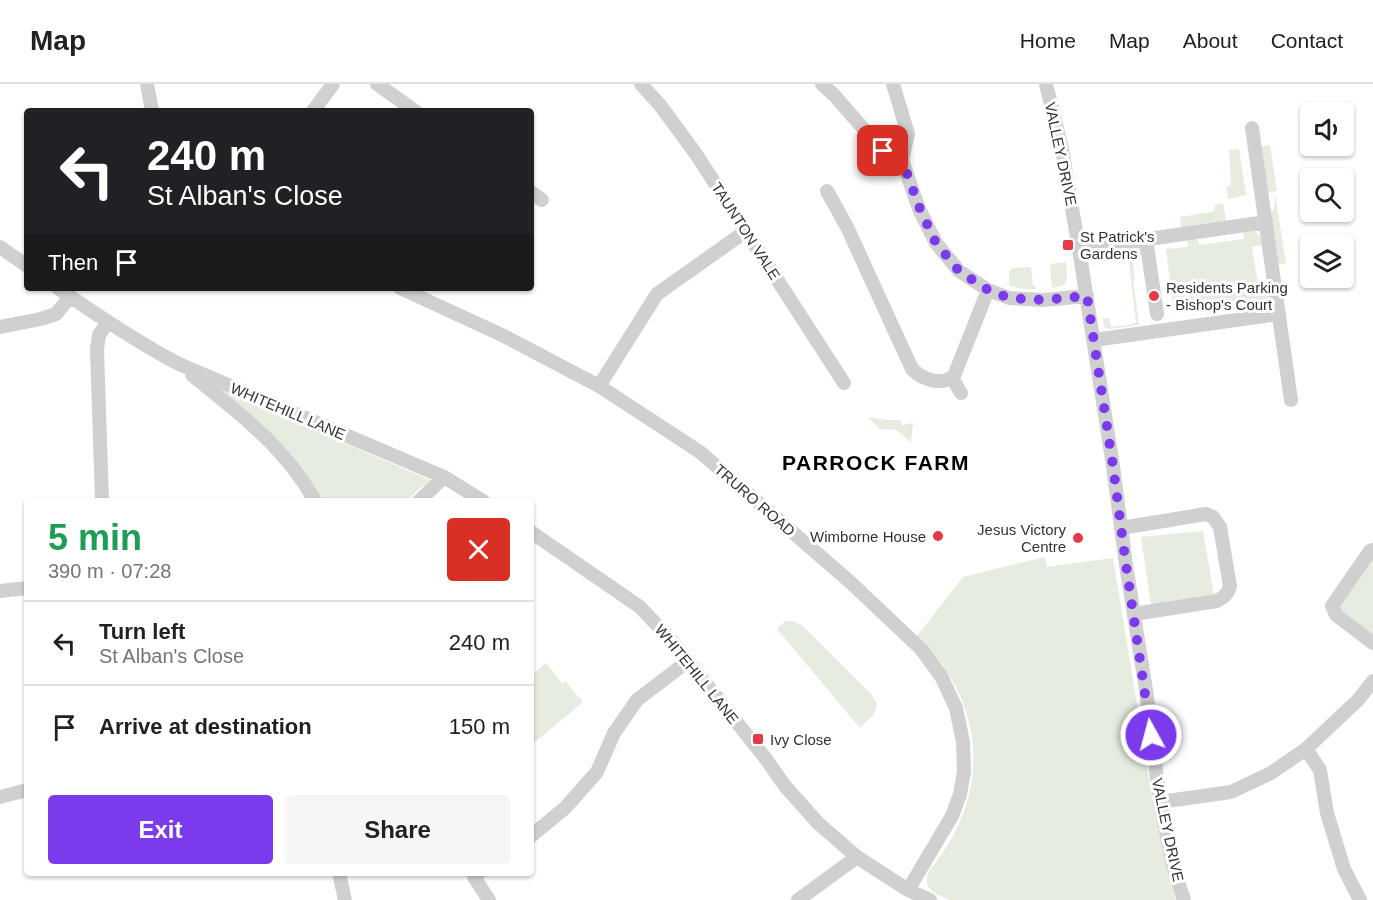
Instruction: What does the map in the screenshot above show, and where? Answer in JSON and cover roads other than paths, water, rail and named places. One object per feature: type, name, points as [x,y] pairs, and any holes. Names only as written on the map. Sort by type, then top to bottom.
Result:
[{"type":"street","points":[[147,84],[152,108]]},
{"type":"street","points":[[315,108],[333,84]]},
{"type":"street","points":[[377,84],[411,108]]},
{"type":"street","name":"TAUNTON VALE","points":[[641,84],[660,105],[696,154],[844,383]]},
{"type":"street","points":[[822,84],[883,151],[902,160]]},
{"type":"street","points":[[893,84],[908,134],[902,160],[920,209],[936,243],[959,271],[988,290],[1009,298],[1043,300],[1087,296]]},
{"type":"street","name":"VALLEY DRIVE","points":[[1046,84],[1062,149],[1094,340],[1146,690],[1160,802],[1173,866],[1184,900]]},
{"type":"street","points":[[1252,128],[1291,400]]},
{"type":"street","points":[[827,191],[847,227],[913,370],[927,378],[945,380],[961,393]]},
{"type":"street","points":[[1079,249],[1266,222]]},
{"type":"street","points":[[598,386],[657,294],[746,231]]},
{"type":"street","points":[[1146,239],[1156,315]]},
{"type":"street","points":[[0,247],[24,264]]},
{"type":"street","points":[[945,380],[955,373],[988,290]]},
{"type":"street","name":"TRURO ROAD","points":[[407,291],[502,335],[598,386],[700,452],[880,609],[921,649],[941,676],[956,708],[964,755],[963,782],[952,816],[908,890]]},
{"type":"street","points":[[0,327],[56,314],[66,292]]},
{"type":"street","name":"WHITEHILL LANE","points":[[66,292],[108,322],[181,365],[444,477],[478,498]]},
{"type":"street","points":[[1094,340],[1279,314]]},
{"type":"street","points":[[102,498],[98,349],[99,335],[108,322]]},
{"type":"street","points":[[181,365],[248,420],[285,456],[313,498]]},
{"type":"street","points":[[422,498],[444,477]]},
{"type":"street","points":[[1121,528],[1206,514],[1213,517],[1220,527],[1230,586],[1224,598],[1217,601],[1134,614]]},
{"type":"street","name":"WHITEHILL LANE","points":[[534,534],[640,606],[671,640],[785,786],[818,823],[857,856],[908,890],[930,900]]},
{"type":"street","points":[[1373,550],[1370,551],[1332,606],[1335,615],[1373,643]]},
{"type":"street","points":[[0,591],[24,588]]},
{"type":"street","points":[[534,833],[566,808],[597,772],[614,733],[638,700],[688,661]]},
{"type":"street","points":[[1160,802],[1231,792],[1271,773],[1306,749],[1358,700],[1373,681]]},
{"type":"street","points":[[1306,749],[1320,770],[1327,813],[1344,869],[1360,900]]},
{"type":"street","points":[[0,797],[24,791]]},
{"type":"street","points":[[798,900],[857,856]]},
{"type":"street","points":[[340,876],[345,900]]},
{"type":"street","points":[[475,876],[489,900]]},
{"type":"place","name":"St Patrick's Gardens","points":[[1068,245]]},
{"type":"place","name":"Residents Parking - Bishop's Court","points":[[1154,296]]},
{"type":"place","name":"Wimborne House","points":[[938,536]]},
{"type":"place","name":"Jesus Victory Centre","points":[[1078,538]]},
{"type":"place","name":"Ivy Close","points":[[758,739]]},
{"type":"district","name":"PARROCK FARM","points":[[876,462]]}]
